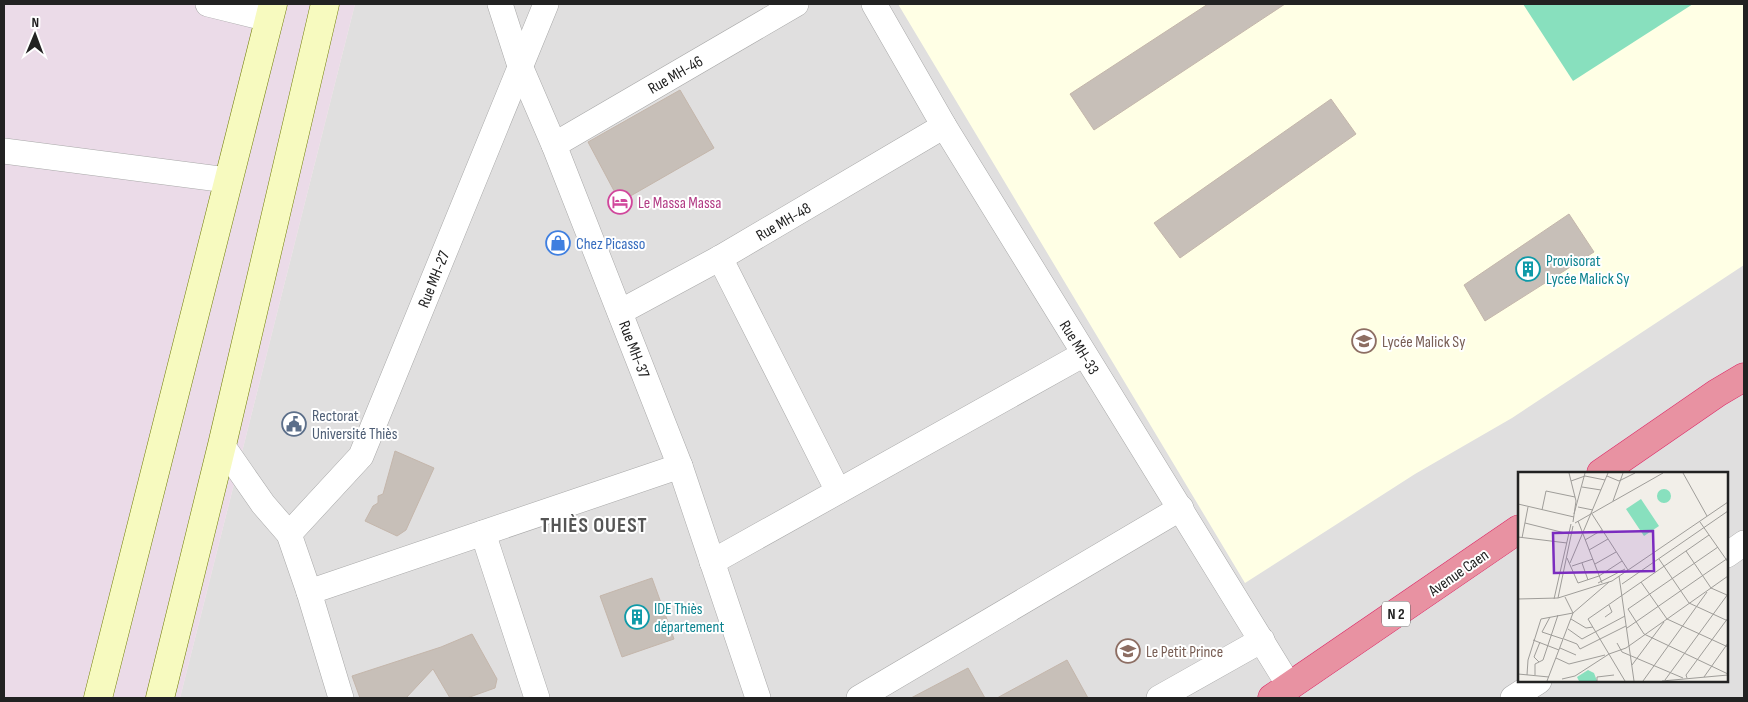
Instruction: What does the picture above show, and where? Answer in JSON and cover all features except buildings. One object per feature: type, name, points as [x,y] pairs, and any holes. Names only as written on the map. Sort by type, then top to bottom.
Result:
[{"type":"highway","points":[[1601,472],[1717,393],[1744,377]]},
{"type":"highway","name":"Avenue Caen","points":[[1281,693],[1518,530]]},
{"type":"street","points":[[98,698],[271,11],[208,4]]},
{"type":"street","points":[[160,698],[222,446],[325,4]]},
{"type":"street","name":"Rue MH-37","points":[[500,4],[520,66],[554,145],[680,466],[758,698]]},
{"type":"street","name":"Rue MH-27","points":[[289,534],[361,456],[546,4]]},
{"type":"street","name":"Rue MH-46","points":[[554,145],[796,4]]},
{"type":"street","name":"Rue MH-33","points":[[874,4],[944,126],[1262,640],[1281,693]]},
{"type":"street","name":"Rue MH-48","points":[[620,312],[720,258],[944,126]]},
{"type":"street","points":[[4,151],[227,180]]},
{"type":"street","points":[[720,258],[838,491]]},
{"type":"street","points":[[712,562],[1084,354]]},
{"type":"street","points":[[222,446],[263,504],[289,534],[309,592],[341,698]]},
{"type":"street","points":[[309,592],[680,466]]},
{"type":"street","points":[[859,698],[1182,508]]},
{"type":"street","points":[[483,533],[537,698]]},
{"type":"street","points":[[1728,554],[1744,543]]},
{"type":"street","points":[[1159,698],[1262,640]]},
{"type":"street","points":[[1513,698],[1537,682]]},
{"type":"shaded area","points":[[4,4],[355,4],[180,698],[4,698]]},
{"type":"shaded area","points":[[355,4],[1744,4],[1744,698],[180,698]]},
{"type":"shaded area","name":"Lycée Malick Sy","points":[[898,4],[1744,4],[1744,265],[1512,418],[1415,474],[1245,583]]},
{"type":"green space","points":[[1523,4],[1693,4],[1573,81]]},
{"type":"place","name":"Le Massa Massa","points":[[620,202]]},
{"type":"place","name":"Chez Picasso","points":[[558,243]]},
{"type":"place","name":"Provisorat Lycée Malick Sy","points":[[1528,269]]},
{"type":"place","name":"Lycée Malick Sy","points":[[1364,341]]},
{"type":"place","name":"Rectorat Université Thiès","points":[[294,424]]},
{"type":"place","name":"IDE Thiès département","points":[[637,617]]},
{"type":"place","name":"Le Petit Prince","points":[[1128,651]]},
{"type":"district","name":"THIÈS OUEST","points":[[594,525]]}]
